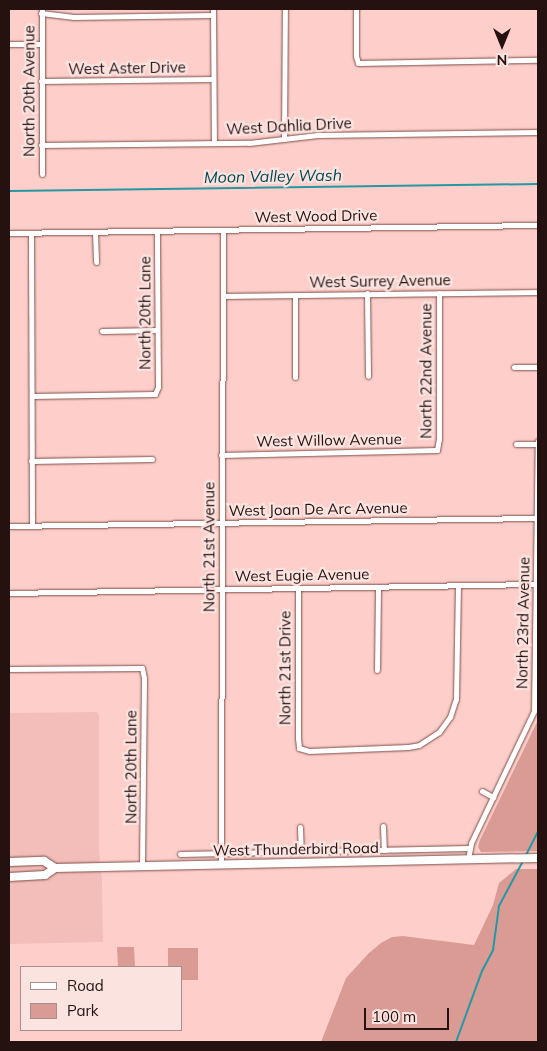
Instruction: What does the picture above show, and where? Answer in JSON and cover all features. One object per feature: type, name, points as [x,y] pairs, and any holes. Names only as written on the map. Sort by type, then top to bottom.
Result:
[{"type":"main road","name":"West Thunderbird Road","points":[[9,877],[45,875],[55,868],[538,858]]},
{"type":"main road","name":"West Thunderbird Road","points":[[9,862],[44,861],[55,868]]},
{"type":"street","points":[[213,9],[214,143]]},
{"type":"street","points":[[284,139],[285,9]]},
{"type":"street","points":[[356,9],[358,63],[538,60]]},
{"type":"street","points":[[42,11],[74,17],[213,15]]},
{"type":"street","name":"North 20th Avenue","points":[[42,11],[42,174]]},
{"type":"street","points":[[9,44],[41,44]]},
{"type":"street","name":"West Aster Drive","points":[[41,81],[213,79]]},
{"type":"street","name":"West Dahlia Drive","points":[[41,145],[256,142],[318,135],[538,132]]},
{"type":"street","name":"West Wood Drive","points":[[9,233],[538,224]]},
{"type":"street","name":"North 21st Avenue","points":[[221,864],[223,230]]},
{"type":"street","name":"North 20th Lane","points":[[32,396],[155,394],[158,387],[157,231]]},
{"type":"street","points":[[95,232],[96,262]]},
{"type":"street","points":[[31,233],[32,526]]},
{"type":"street","name":"West Surrey Avenue","points":[[223,296],[538,292]]},
{"type":"street","points":[[367,293],[368,376]]},
{"type":"street","name":"North 22nd Avenue","points":[[437,450],[439,439],[439,293]]},
{"type":"street","points":[[295,295],[295,377]]},
{"type":"street","points":[[102,331],[158,330]]},
{"type":"street","points":[[514,367],[538,367]]},
{"type":"street","points":[[516,444],[538,442]]},
{"type":"street","name":"North 23rd Avenue","points":[[468,859],[469,848],[534,711],[538,442]]},
{"type":"street","name":"West Willow Avenue","points":[[221,455],[437,450]]},
{"type":"street","points":[[31,461],[152,459]]},
{"type":"street","name":"West Joan De Arc Avenue","points":[[9,526],[538,518]]},
{"type":"street","name":"West Eugie Avenue","points":[[9,593],[536,584]]},
{"type":"street","name":"North 21st Drive","points":[[298,588],[299,748],[309,751],[398,749],[419,744],[439,732],[450,717],[457,693],[458,585]]},
{"type":"street","points":[[377,670],[378,587]]},
{"type":"street","name":"North 20th Lane","points":[[9,669],[142,668],[144,678],[142,866]]},
{"type":"street","points":[[482,791],[493,797]]},
{"type":"street","name":"West Thunderbird Road","points":[[383,826],[384,850]]},
{"type":"street","name":"West Thunderbird Road","points":[[300,828],[301,851]]},
{"type":"street","name":"West Thunderbird Road","points":[[180,854],[469,848]]},
{"type":"shaded area","points":[[97,712],[99,715],[99,851],[102,880],[103,942],[9,944],[9,713]]},
{"type":"green space","points":[[538,720],[538,851],[481,852],[478,847],[480,840]]},
{"type":"green space","points":[[516,869],[538,869],[538,1042],[321,1042],[346,978],[369,953],[392,937],[403,936],[474,945],[493,905],[499,883]]},
{"type":"green space","points":[[117,947],[134,947],[135,966],[118,966]]},
{"type":"green space","points":[[168,948],[198,948],[198,980],[182,980],[182,966],[168,966]]},
{"type":"waterway","name":"Moon Valley Wash","points":[[9,191],[538,184]]},
{"type":"waterway","points":[[525,857],[538,832]]},
{"type":"waterway","points":[[456,1042],[482,971],[493,950],[499,906],[523,861]]}]
